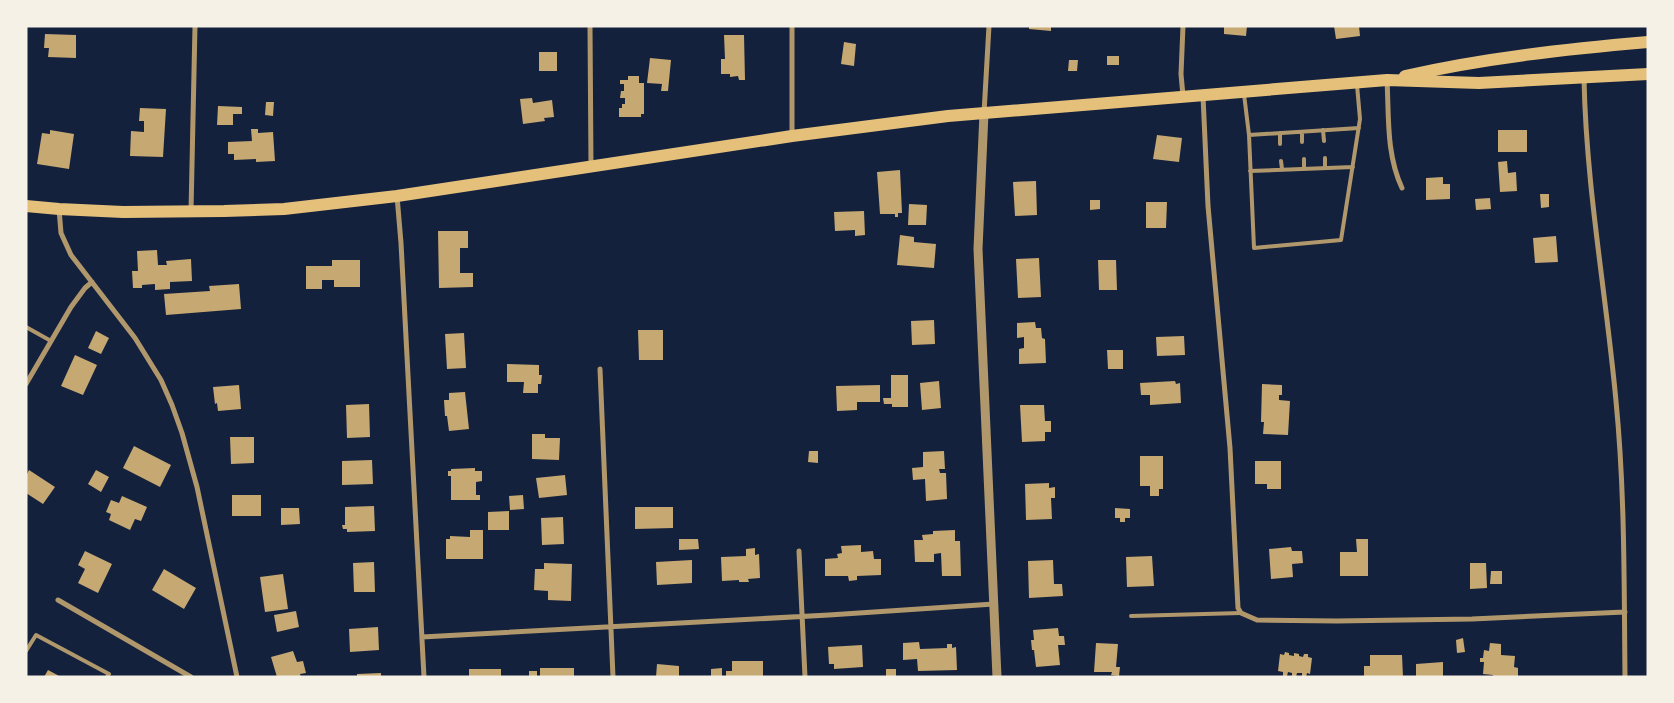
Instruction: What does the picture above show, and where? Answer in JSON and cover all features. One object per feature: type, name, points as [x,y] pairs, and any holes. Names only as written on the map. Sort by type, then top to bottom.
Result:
[{"type":"main road","points":[[1388,80],[1483,61],[1543,52],[1648,42]]},
{"type":"main road","points":[[26,206],[60,209],[191,212],[284,209],[397,196],[792,136],[984,113],[1388,80],[1479,83],[1648,74]]},
{"type":"street","points":[[191,212],[195,26]]},
{"type":"street","points":[[590,26],[591,167]]},
{"type":"street","points":[[792,26],[792,136]]},
{"type":"street","points":[[990,26],[978,249],[998,677]]},
{"type":"street","points":[[1183,26],[1181,71],[1183,97]]},
{"type":"street","points":[[1584,78],[1585,113],[1595,220],[1620,440],[1625,677]]},
{"type":"street","points":[[1388,80],[1392,159],[1402,188]]},
{"type":"street","points":[[1203,95],[1208,206],[1230,448],[1238,608],[1241,612],[1257,620],[1337,621],[1472,619],[1624,612]]},
{"type":"street","points":[[397,196],[424,677]]},
{"type":"street","points":[[60,209],[61,232],[64,243],[149,359],[161,380],[175,414],[197,487],[237,677]]},
{"type":"street","points":[[26,384],[71,306],[92,282]]},
{"type":"street","points":[[600,368],[613,677]]},
{"type":"street","points":[[798,551],[805,677]]},
{"type":"street","points":[[58,600],[191,677]]},
{"type":"street","points":[[422,637],[802,617],[994,604]]},
{"type":"lane","points":[[1244,92],[1254,248],[1341,240],[1360,119],[1357,82]]},
{"type":"lane","points":[[1248,135],[1359,128]]},
{"type":"lane","points":[[1323,130],[1324,141]]},
{"type":"lane","points":[[1302,132],[1302,142]]},
{"type":"lane","points":[[1280,133],[1280,144]]},
{"type":"lane","points":[[1325,158],[1325,168]]},
{"type":"lane","points":[[1304,159],[1304,169]]},
{"type":"lane","points":[[1281,161],[1282,169]]},
{"type":"lane","points":[[1250,171],[1353,167]]},
{"type":"lane","points":[[26,327],[51,340]]},
{"type":"lane","points":[[1131,616],[1241,612]]},
{"type":"lane","points":[[26,651],[36,635],[109,674],[107,677]]},
{"type":"building","points":[[1029,26],[1051,26],[1051,31],[1029,29]]},
{"type":"building","points":[[1224,26],[1247,26],[1246,36],[1224,34]]},
{"type":"building","points":[[1334,26],[1359,26],[1360,36],[1336,39]]},
{"type":"building","points":[[45,34],[76,35],[76,58],[48,57],[49,48],[44,48]]},
{"type":"building","points":[[724,35],[744,35],[745,80],[739,80],[738,76],[730,77],[730,74],[721,74],[721,59],[725,59]]},
{"type":"building","points":[[844,42],[856,44],[854,66],[841,64]]},
{"type":"building","points":[[539,52],[557,52],[557,71],[539,71]]},
{"type":"building","points":[[1107,56],[1119,56],[1119,65],[1107,65]]},
{"type":"building","points":[[650,58],[671,60],[668,91],[661,91],[662,84],[647,83]]},
{"type":"building","points":[[1069,60],[1078,60],[1077,71],[1068,71]]},
{"type":"building","points":[[628,76],[639,76],[639,83],[644,83],[644,114],[641,114],[641,117],[619,117],[619,108],[622,108],[622,104],[625,104],[625,98],[620,98],[621,91],[624,91],[624,84],[620,84],[620,80],[628,80]]},
{"type":"building","points":[[532,98],[533,103],[552,100],[554,117],[544,118],[545,121],[523,124],[520,99]]},
{"type":"building","points":[[266,102],[274,102],[273,116],[265,115]]},
{"type":"building","points":[[218,106],[242,107],[242,114],[233,114],[233,125],[217,125]]},
{"type":"building","points":[[140,108],[166,109],[163,157],[130,156],[131,131],[144,132],[144,121],[139,121]]},
{"type":"building","points":[[251,129],[258,129],[258,133],[273,132],[275,161],[256,162],[256,159],[234,160],[234,154],[228,154],[228,142],[252,141]]},
{"type":"building","points":[[50,130],[74,134],[69,169],[37,164],[42,133],[50,134]]},
{"type":"building","points":[[1498,130],[1527,130],[1527,152],[1498,152]]},
{"type":"building","points":[[1157,135],[1182,138],[1179,162],[1153,159]]},
{"type":"building","points":[[1507,161],[1508,173],[1516,172],[1517,191],[1500,192],[1498,162]]},
{"type":"building","points":[[900,170],[902,213],[898,213],[898,217],[895,217],[895,214],[880,214],[877,172]]},
{"type":"building","points":[[1443,177],[1443,184],[1450,184],[1450,199],[1426,200],[1426,178]]},
{"type":"building","points":[[1036,181],[1037,215],[1015,216],[1013,182]]},
{"type":"building","points":[[1540,194],[1549,194],[1549,207],[1541,208]]},
{"type":"building","points":[[1490,198],[1491,209],[1476,210],[1475,199]]},
{"type":"building","points":[[1090,200],[1100,200],[1100,209],[1090,210]]},
{"type":"building","points":[[1146,202],[1167,202],[1166,228],[1146,228]]},
{"type":"building","points":[[909,204],[927,205],[926,225],[908,225]]},
{"type":"building","points":[[864,211],[865,235],[855,236],[855,230],[835,231],[834,212]]},
{"type":"building","points":[[438,231],[468,231],[468,248],[460,248],[460,273],[473,273],[473,287],[439,288]]},
{"type":"building","points":[[900,235],[914,237],[914,242],[936,244],[934,268],[897,265]]},
{"type":"building","points":[[1556,236],[1558,262],[1535,263],[1533,238]]},
{"type":"building","points":[[157,250],[158,265],[167,265],[166,261],[191,259],[192,281],[170,282],[170,289],[155,290],[155,284],[142,285],[142,288],[133,288],[132,271],[138,271],[137,251]]},
{"type":"building","points":[[1039,258],[1041,297],[1018,298],[1016,259]]},
{"type":"building","points":[[332,260],[360,260],[360,287],[334,287],[334,280],[322,280],[322,289],[306,289],[306,266],[332,266]]},
{"type":"building","points":[[1098,260],[1116,260],[1117,290],[1099,290]]},
{"type":"building","points":[[239,284],[241,309],[166,315],[164,294],[210,291],[209,286]]},
{"type":"building","points":[[934,320],[935,344],[912,345],[911,321]]},
{"type":"building","points":[[1035,322],[1036,328],[1041,328],[1042,338],[1045,339],[1046,363],[1019,364],[1019,349],[1024,348],[1024,337],[1017,338],[1017,323]]},
{"type":"building","points":[[638,330],[663,330],[663,360],[639,360]]},
{"type":"building","points":[[96,331],[109,338],[101,354],[88,348]]},
{"type":"building","points":[[464,333],[466,368],[447,369],[445,334]]},
{"type":"building","points":[[1184,336],[1185,355],[1157,356],[1156,337]]},
{"type":"building","points":[[1107,350],[1123,350],[1123,369],[1108,369]]},
{"type":"building","points":[[75,355],[97,365],[83,395],[61,386]]},
{"type":"building","points":[[507,364],[539,365],[539,375],[542,375],[541,384],[538,384],[538,393],[523,393],[524,382],[507,382]]},
{"type":"building","points":[[891,375],[908,375],[908,407],[892,407],[892,404],[884,404],[883,398],[891,398]]},
{"type":"building","points":[[939,381],[941,408],[922,410],[920,383]]},
{"type":"building","points":[[1175,381],[1176,384],[1180,383],[1181,403],[1150,405],[1150,395],[1141,395],[1140,383]]},
{"type":"building","points":[[1262,384],[1282,385],[1282,395],[1279,395],[1279,400],[1290,401],[1288,435],[1263,434],[1264,422],[1261,422]]},
{"type":"building","points":[[239,385],[241,409],[218,411],[217,403],[215,404],[213,387]]},
{"type":"building","points":[[880,385],[880,402],[857,402],[857,410],[837,411],[836,386]]},
{"type":"building","points":[[465,392],[469,429],[449,431],[447,416],[445,416],[444,400],[449,400],[449,393]]},
{"type":"building","points":[[369,404],[370,437],[347,438],[346,405]]},
{"type":"building","points":[[1020,405],[1044,405],[1045,421],[1051,421],[1051,432],[1045,432],[1045,441],[1022,442]]},
{"type":"building","points":[[532,434],[545,434],[545,438],[560,438],[559,460],[532,459]]},
{"type":"building","points":[[230,437],[254,437],[254,463],[231,464]]},
{"type":"building","points":[[134,446],[171,465],[160,487],[123,468]]},
{"type":"building","points":[[809,451],[818,451],[818,463],[808,462]]},
{"type":"building","points":[[944,451],[945,469],[939,469],[940,473],[946,473],[947,499],[926,501],[925,479],[913,480],[912,468],[923,467],[923,452]]},
{"type":"building","points":[[1140,456],[1163,456],[1163,489],[1159,489],[1159,496],[1150,496],[1150,486],[1140,486]]},
{"type":"building","points":[[372,460],[373,484],[342,485],[342,461]]},
{"type":"building","points":[[1255,461],[1281,461],[1281,489],[1267,489],[1267,484],[1255,484]]},
{"type":"building","points":[[475,468],[475,471],[482,471],[482,481],[476,482],[476,495],[480,495],[480,500],[451,500],[451,476],[448,476],[448,471],[451,471],[451,469]]},
{"type":"building","points":[[29,470],[55,487],[43,504],[26,493],[26,476]]},
{"type":"building","points":[[96,470],[109,477],[101,492],[88,484]]},
{"type":"building","points":[[565,475],[567,495],[539,498],[536,478]]},
{"type":"building","points":[[1049,483],[1049,488],[1055,487],[1055,498],[1051,498],[1052,519],[1026,520],[1025,484]]},
{"type":"building","points":[[232,495],[261,495],[261,516],[232,516]]},
{"type":"building","points":[[523,495],[524,509],[510,510],[509,496]]},
{"type":"building","points":[[122,496],[147,507],[141,521],[135,519],[130,530],[109,520],[111,514],[106,512],[111,500],[119,503]]},
{"type":"building","points":[[374,506],[375,531],[347,532],[347,529],[343,529],[342,525],[345,525],[345,507]]},
{"type":"building","points":[[635,507],[673,507],[673,528],[635,529]]},
{"type":"building","points":[[281,508],[299,508],[300,524],[281,525]]},
{"type":"building","points":[[1115,508],[1130,509],[1130,518],[1125,518],[1125,522],[1120,522],[1120,518],[1115,518]]},
{"type":"building","points":[[509,511],[509,530],[488,530],[488,512]]},
{"type":"building","points":[[563,517],[564,544],[542,545],[541,518]]},
{"type":"building","points":[[470,530],[483,530],[483,559],[446,559],[446,539],[450,539],[450,536],[470,537]]},
{"type":"building","points":[[955,530],[955,541],[960,541],[961,576],[942,576],[941,553],[934,554],[934,562],[915,562],[914,540],[923,540],[922,535],[933,534],[933,531]]},
{"type":"building","points":[[679,539],[698,539],[699,549],[679,550]]},
{"type":"building","points":[[1356,539],[1368,539],[1368,576],[1340,576],[1340,552],[1357,552]]},
{"type":"building","points":[[861,545],[861,552],[873,551],[874,559],[881,559],[881,575],[857,576],[857,580],[849,581],[848,576],[825,576],[825,559],[838,558],[837,554],[842,553],[841,546]]},
{"type":"building","points":[[1291,547],[1292,551],[1302,551],[1303,563],[1292,564],[1293,577],[1271,579],[1269,549]]},
{"type":"building","points":[[755,548],[755,555],[759,554],[760,578],[748,579],[749,582],[739,582],[739,580],[722,581],[721,557],[746,556],[746,549]]},
{"type":"building","points":[[85,551],[112,564],[98,593],[78,583],[85,569],[78,565]]},
{"type":"building","points":[[1152,556],[1154,586],[1127,587],[1126,557]]},
{"type":"building","points":[[692,560],[692,583],[657,585],[656,562]]},
{"type":"building","points":[[1053,560],[1054,584],[1062,584],[1063,596],[1029,598],[1028,561]]},
{"type":"building","points":[[374,562],[375,592],[354,592],[353,563]]},
{"type":"building","points":[[544,563],[572,564],[571,601],[548,600],[548,591],[534,590],[535,569],[544,569]]},
{"type":"building","points":[[1470,563],[1486,563],[1487,588],[1470,589]]},
{"type":"building","points":[[164,569],[196,588],[184,609],[152,590]]},
{"type":"building","points":[[1491,571],[1502,571],[1502,584],[1490,584]]},
{"type":"building","points":[[283,574],[288,609],[265,612],[260,577]]},
{"type":"building","points":[[296,611],[299,627],[277,632],[274,615]]},
{"type":"building","points":[[378,627],[379,650],[350,652],[349,629]]},
{"type":"building","points":[[1058,628],[1059,636],[1064,636],[1065,645],[1058,645],[1060,665],[1036,667],[1031,640],[1034,640],[1033,630]]},
{"type":"building","points":[[1463,638],[1465,652],[1457,653],[1456,640]]},
{"type":"building","points":[[919,642],[920,649],[947,648],[947,644],[952,644],[952,648],[956,647],[957,670],[918,671],[917,659],[903,660],[903,643]]},
{"type":"building","points":[[1096,643],[1118,644],[1116,667],[1120,667],[1119,676],[1111,675],[1112,672],[1094,672]]},
{"type":"building","points":[[1490,643],[1501,644],[1501,655],[1515,656],[1514,667],[1518,668],[1518,676],[1493,677],[1493,675],[1483,674],[1484,662],[1480,662],[1480,658],[1483,658],[1484,650],[1489,651]]},
{"type":"building","points":[[862,645],[863,667],[834,669],[834,664],[829,664],[828,647]]},
{"type":"building","points":[[293,651],[297,662],[303,661],[306,673],[300,674],[301,677],[277,677],[271,657]]},
{"type":"building","points":[[1285,652],[1294,656],[1294,653],[1299,654],[1299,656],[1303,657],[1304,654],[1308,654],[1308,657],[1312,658],[1310,674],[1307,673],[1306,677],[1302,677],[1302,673],[1297,673],[1296,677],[1288,672],[1287,676],[1283,676],[1283,672],[1278,671],[1280,654],[1284,655]]},
{"type":"building","points":[[1370,655],[1402,655],[1403,677],[1364,676],[1364,666],[1370,666]]},
{"type":"building","points":[[732,661],[763,661],[763,677],[726,677],[726,671],[732,671]]},
{"type":"building","points":[[1443,662],[1443,677],[1416,677],[1416,664]]},
{"type":"building","points":[[657,664],[679,666],[679,677],[656,677]]},
{"type":"building","points":[[540,668],[574,668],[574,677],[540,677]]},
{"type":"building","points":[[722,668],[722,677],[711,677],[711,669]]},
{"type":"building","points":[[469,669],[501,669],[501,677],[469,677]]},
{"type":"building","points":[[886,669],[896,669],[896,677],[886,677]]},
{"type":"building","points":[[48,670],[61,677],[44,677]]},
{"type":"building","points":[[529,671],[537,671],[537,677],[529,677]]},
{"type":"building","points":[[381,673],[381,677],[357,677],[357,674]]}]
